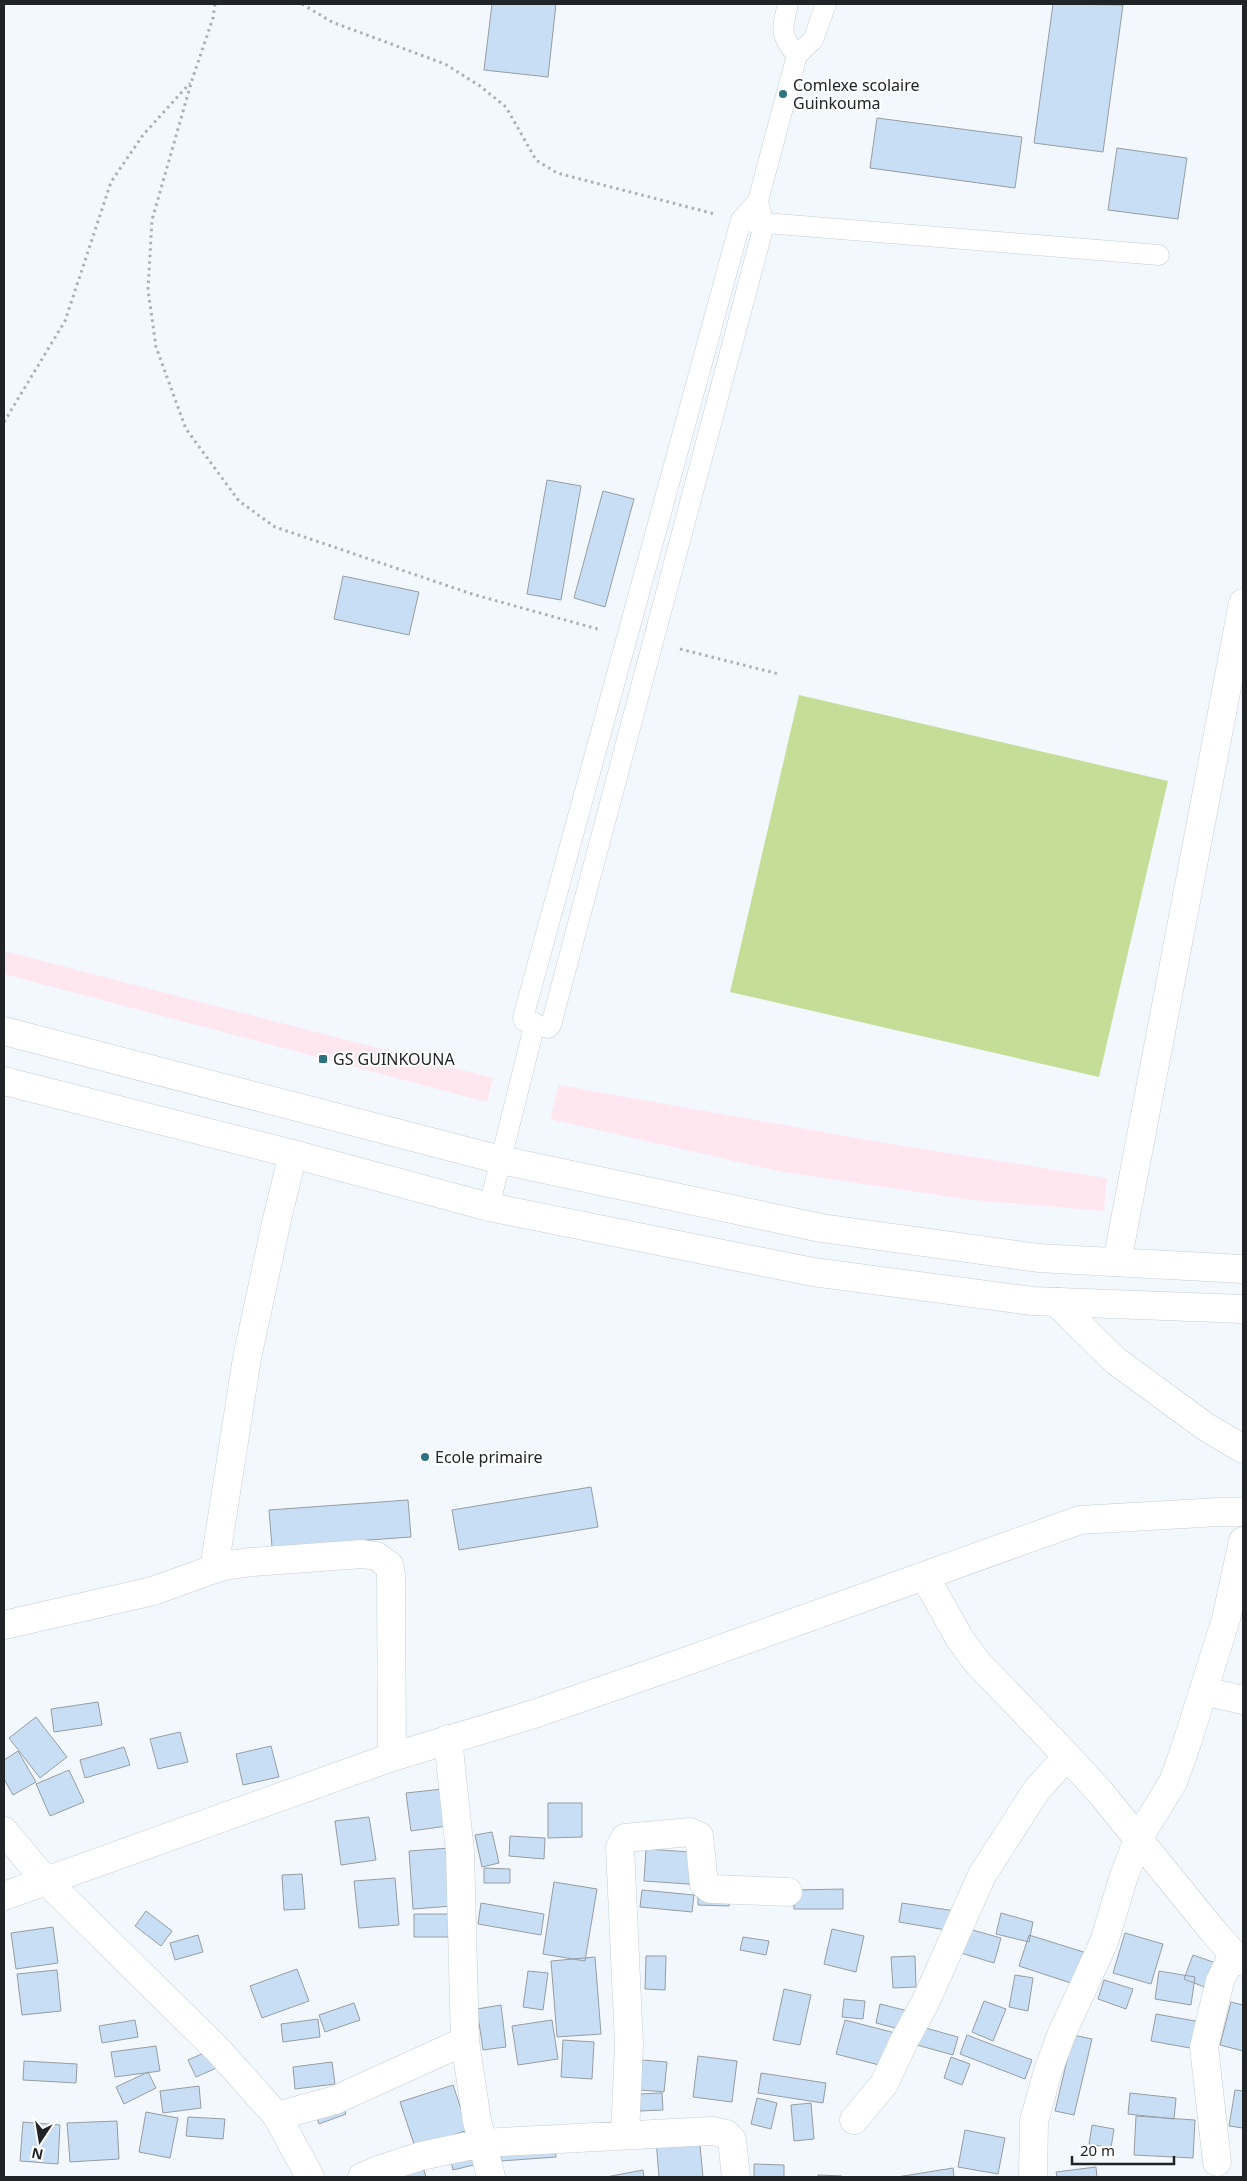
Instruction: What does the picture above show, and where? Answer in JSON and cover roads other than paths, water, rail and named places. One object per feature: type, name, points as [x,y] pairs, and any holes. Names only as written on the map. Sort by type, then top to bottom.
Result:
[{"type":"street","points":[[1116,1262],[1243,603]]},
{"type":"street","points":[[4,1031],[501,1160],[821,1228],[1038,1258],[1243,1269]]},
{"type":"street","points":[[4,1081],[294,1154],[489,1207],[814,1272],[1032,1301],[1243,1310]]},
{"type":"street","points":[[214,1569],[247,1358],[277,1219],[294,1154]]},
{"type":"street","points":[[1056,1302],[1116,1360],[1206,1427],[1243,1449]]},
{"type":"street","points":[[4,1896],[392,1757],[534,1714],[673,1666],[1080,1520],[1243,1512]]},
{"type":"street","points":[[1033,2177],[1034,2121],[1048,2071],[1062,2033],[1104,1942],[1123,1879],[1138,1838],[1173,1782],[1226,1619],[1243,1542]]},
{"type":"street","points":[[4,1625],[153,1592],[214,1569],[252,1562],[362,1554],[376,1556],[389,1565],[391,1575],[392,1757]]},
{"type":"street","points":[[925,1577],[960,1639],[976,1662],[1068,1756],[1238,1958],[1220,1981],[1204,2048],[1217,2162]]},
{"type":"street","points":[[1204,1691],[1243,1700]]},
{"type":"street","points":[[448,1740],[460,1852],[465,2040],[471,2083],[490,2177]]},
{"type":"street","points":[[854,2120],[884,2084],[925,2003],[982,1875],[1036,1791],[1068,1756]]},
{"type":"street","points":[[4,1832],[45,1880],[217,2049],[277,2116],[310,2177]]},
{"type":"street","points":[[625,2134],[629,2045],[620,1847],[625,1838],[690,1832],[699,1836],[704,1884],[710,1889],[788,1892]]},
{"type":"street","points":[[277,2116],[335,2100],[465,2040]]},
{"type":"street","points":[[362,2177],[421,2156],[482,2143],[625,2134],[712,2131],[726,2134],[732,2140],[736,2177]]},
{"type":"lane","points":[[788,4],[782,28],[786,43],[797,55]]},
{"type":"lane","points":[[758,201],[764,225],[551,1025],[548,1028],[535,1023],[524,1022],[523,1018],[626,637],[741,220],[758,201],[797,55],[813,40],[826,4]]},
{"type":"lane","points":[[741,220],[764,225],[1159,255]]},
{"type":"lane","points":[[489,1207],[535,1023]]},
{"type":"place","name":"Comlexe scolaire Guinkouma","points":[[783,94]]},
{"type":"place","name":"GS GUINKOUNA","points":[[323,1059]]},
{"type":"place","name":"Ecole primaire","points":[[425,1457]]}]
